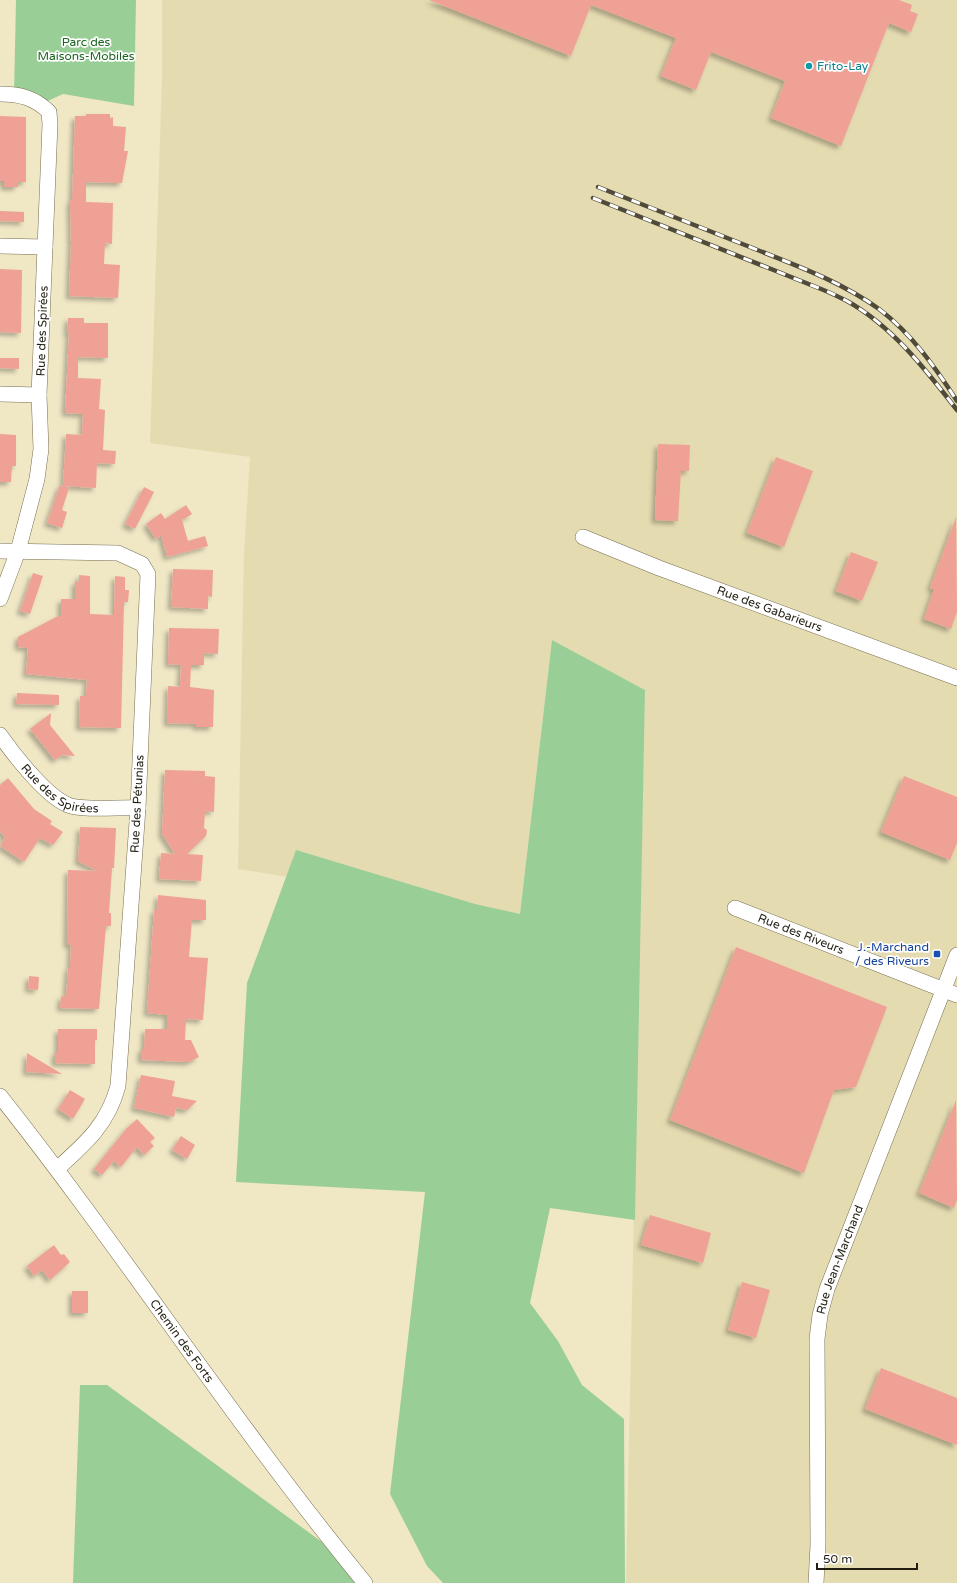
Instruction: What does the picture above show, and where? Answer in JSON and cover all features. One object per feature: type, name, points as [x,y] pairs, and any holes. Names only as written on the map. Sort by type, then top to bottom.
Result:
[{"type":"street","name":"Rue des Spirées","points":[[0,94],[14,94],[32,99],[49,112],[50,124],[39,395],[41,449],[37,479],[18,551],[0,599]]},
{"type":"street","points":[[0,246],[46,247]]},
{"type":"street","points":[[0,394],[39,395]]},
{"type":"street","name":"Rue des Gabarieurs","points":[[583,537],[659,568],[957,678]]},
{"type":"street","name":"Rue des Pétunias","points":[[0,551],[118,553],[142,564],[148,574],[138,808],[118,1086],[114,1103],[104,1121],[86,1143],[58,1169]]},
{"type":"street","name":"Rue des Spirées","points":[[0,735],[47,791],[63,802],[69,805],[82,807],[138,808]]},
{"type":"street","name":"Rue des Riveurs","points":[[734,908],[950,992]]},
{"type":"street","name":"Rue Jean-Marchand","points":[[816,1583],[818,1545],[817,1339],[820,1315],[827,1289],[950,992],[957,955]]},
{"type":"street","name":"Chemin des Forts","points":[[0,1096],[58,1169],[248,1432],[329,1539],[365,1583]]},
{"type":"shaded area","points":[[162,0],[957,0],[957,1583],[626,1583],[645,690],[552,640],[520,914],[238,869],[244,552],[250,457],[150,443],[162,78]]},
{"type":"green space","name":"Parc des Maisons-Mobiles","points":[[16,0],[136,0],[134,106],[63,94],[41,104],[14,94]]},
{"type":"green space","points":[[552,640],[645,690],[635,1220],[550,1208],[530,1303],[558,1341],[582,1385],[624,1419],[625,1583],[443,1583],[427,1566],[390,1494],[425,1192],[236,1182],[247,983],[296,850],[475,904],[520,914]]},
{"type":"green space","points":[[80,1385],[107,1385],[322,1542],[356,1583],[73,1583]]},
{"type":"building","name":"Frito-Lay","points":[[429,0],[899,0],[912,5],[910,11],[918,14],[911,32],[889,23],[841,146],[771,118],[785,81],[711,52],[696,90],[661,76],[676,38],[591,5],[571,56]]},
{"type":"building","points":[[86,114],[110,114],[110,118],[113,117],[113,126],[126,127],[124,151],[128,151],[122,183],[86,182],[86,202],[113,203],[112,244],[105,243],[104,264],[120,265],[118,298],[69,296],[71,243],[70,200],[72,201],[75,116],[86,116]]},
{"type":"building","points":[[0,116],[26,117],[26,182],[18,182],[18,187],[4,187],[4,181],[0,181]]},
{"type":"building","points":[[0,211],[24,212],[24,222],[0,221]]},
{"type":"building","points":[[0,269],[22,270],[21,333],[0,332]]},
{"type":"building","points":[[68,318],[84,318],[84,323],[108,323],[108,358],[78,357],[78,378],[101,379],[99,409],[105,410],[103,450],[116,451],[115,464],[97,463],[96,488],[64,486],[69,488],[62,510],[67,512],[62,528],[47,523],[60,485],[63,486],[66,434],[82,435],[83,414],[65,413],[69,333],[67,333]]},
{"type":"building","points":[[0,358],[19,358],[19,369],[0,368]]},
{"type":"building","points":[[0,434],[16,435],[16,466],[12,466],[11,482],[0,482]]},
{"type":"building","points":[[658,444],[690,445],[689,471],[681,471],[678,521],[655,520]]},
{"type":"building","points":[[776,457],[813,471],[784,547],[747,533]]},
{"type":"building","points":[[144,487],[154,492],[135,529],[125,524]]},
{"type":"building","points":[[186,505],[192,514],[182,520],[188,541],[205,536],[208,546],[167,557],[161,535],[156,539],[146,524],[161,513],[165,519]]},
{"type":"building","points":[[956,517],[957,612],[951,629],[924,619],[934,589],[930,588]]},
{"type":"building","points":[[851,552],[878,562],[862,601],[836,591]]},
{"type":"building","points":[[173,569],[213,570],[212,597],[208,596],[208,609],[171,607]]},
{"type":"building","points":[[33,573],[43,576],[30,614],[20,611]]},
{"type":"building","points":[[79,575],[90,576],[90,614],[114,615],[115,576],[125,577],[125,590],[129,590],[128,602],[124,602],[121,728],[79,727],[80,696],[86,696],[87,680],[26,674],[28,648],[18,647],[18,637],[58,616],[61,616],[61,599],[75,599],[75,581],[79,582]]},
{"type":"building","points":[[169,628],[219,629],[218,654],[204,653],[204,665],[191,665],[190,687],[214,690],[213,727],[196,727],[196,724],[167,723],[168,686],[180,687],[181,665],[168,664]]},
{"type":"building","points":[[17,693],[59,695],[59,705],[16,704]]},
{"type":"building","points":[[51,713],[50,725],[75,756],[62,755],[55,760],[30,729]]},
{"type":"building","points":[[165,770],[205,771],[205,776],[215,777],[214,812],[205,811],[204,828],[207,830],[206,836],[187,854],[203,855],[201,881],[159,879],[161,853],[175,854],[162,834]]},
{"type":"building","points":[[904,776],[957,797],[957,843],[950,860],[881,832]]},
{"type":"building","points":[[8,778],[34,809],[52,821],[50,824],[63,832],[53,845],[40,838],[24,862],[0,846],[5,838],[0,831],[0,785]]},
{"type":"building","points":[[80,827],[116,828],[114,868],[112,868],[109,913],[111,913],[111,926],[106,926],[99,1009],[60,1008],[61,996],[66,997],[68,968],[70,968],[71,945],[67,945],[68,870],[97,871],[78,861]]},
{"type":"building","points":[[158,895],[206,900],[206,920],[192,920],[189,957],[208,958],[203,1020],[186,1019],[185,1040],[191,1040],[199,1057],[189,1062],[141,1060],[141,1049],[144,1049],[145,1029],[167,1029],[167,1015],[147,1013],[154,910],[157,910]]},
{"type":"building","points":[[736,947],[887,1007],[856,1087],[834,1090],[804,1173],[670,1120]]},
{"type":"building","points":[[29,976],[39,977],[38,990],[28,989]]},
{"type":"building","points":[[58,1029],[97,1029],[97,1040],[95,1040],[95,1064],[55,1063],[55,1052],[58,1052]]},
{"type":"building","points":[[27,1053],[62,1074],[26,1072]]},
{"type":"building","points":[[141,1075],[175,1081],[172,1096],[197,1101],[187,1110],[176,1108],[174,1117],[134,1108]]},
{"type":"building","points":[[70,1090],[85,1099],[73,1119],[58,1109]]},
{"type":"building","points":[[956,1100],[957,1200],[954,1208],[919,1193]]},
{"type":"building","points":[[137,1119],[155,1138],[150,1142],[154,1146],[144,1155],[137,1147],[121,1167],[114,1161],[102,1175],[94,1169],[126,1129]]},
{"type":"building","points":[[181,1136],[195,1145],[187,1159],[172,1150]]},
{"type":"building","points":[[650,1215],[711,1233],[703,1263],[641,1245]]},
{"type":"building","points":[[54,1245],[61,1255],[64,1254],[70,1262],[50,1280],[42,1270],[34,1276],[27,1266]]},
{"type":"building","points":[[742,1282],[770,1290],[756,1338],[728,1330]]},
{"type":"building","points":[[72,1291],[88,1291],[88,1313],[72,1313]]},
{"type":"building","points":[[881,1368],[957,1398],[957,1445],[865,1409]]},
{"type":"railway","points":[[598,187],[800,267],[849,290],[879,309],[902,329],[922,352],[957,401]]},
{"type":"railway","points":[[593,198],[847,301],[879,323],[893,336],[933,380],[957,410]]},
{"type":"place","name":"Frito-Lay","points":[[809,66]]},
{"type":"place","name":"J.-Marchand / des Riveurs","points":[[937,954]]}]
